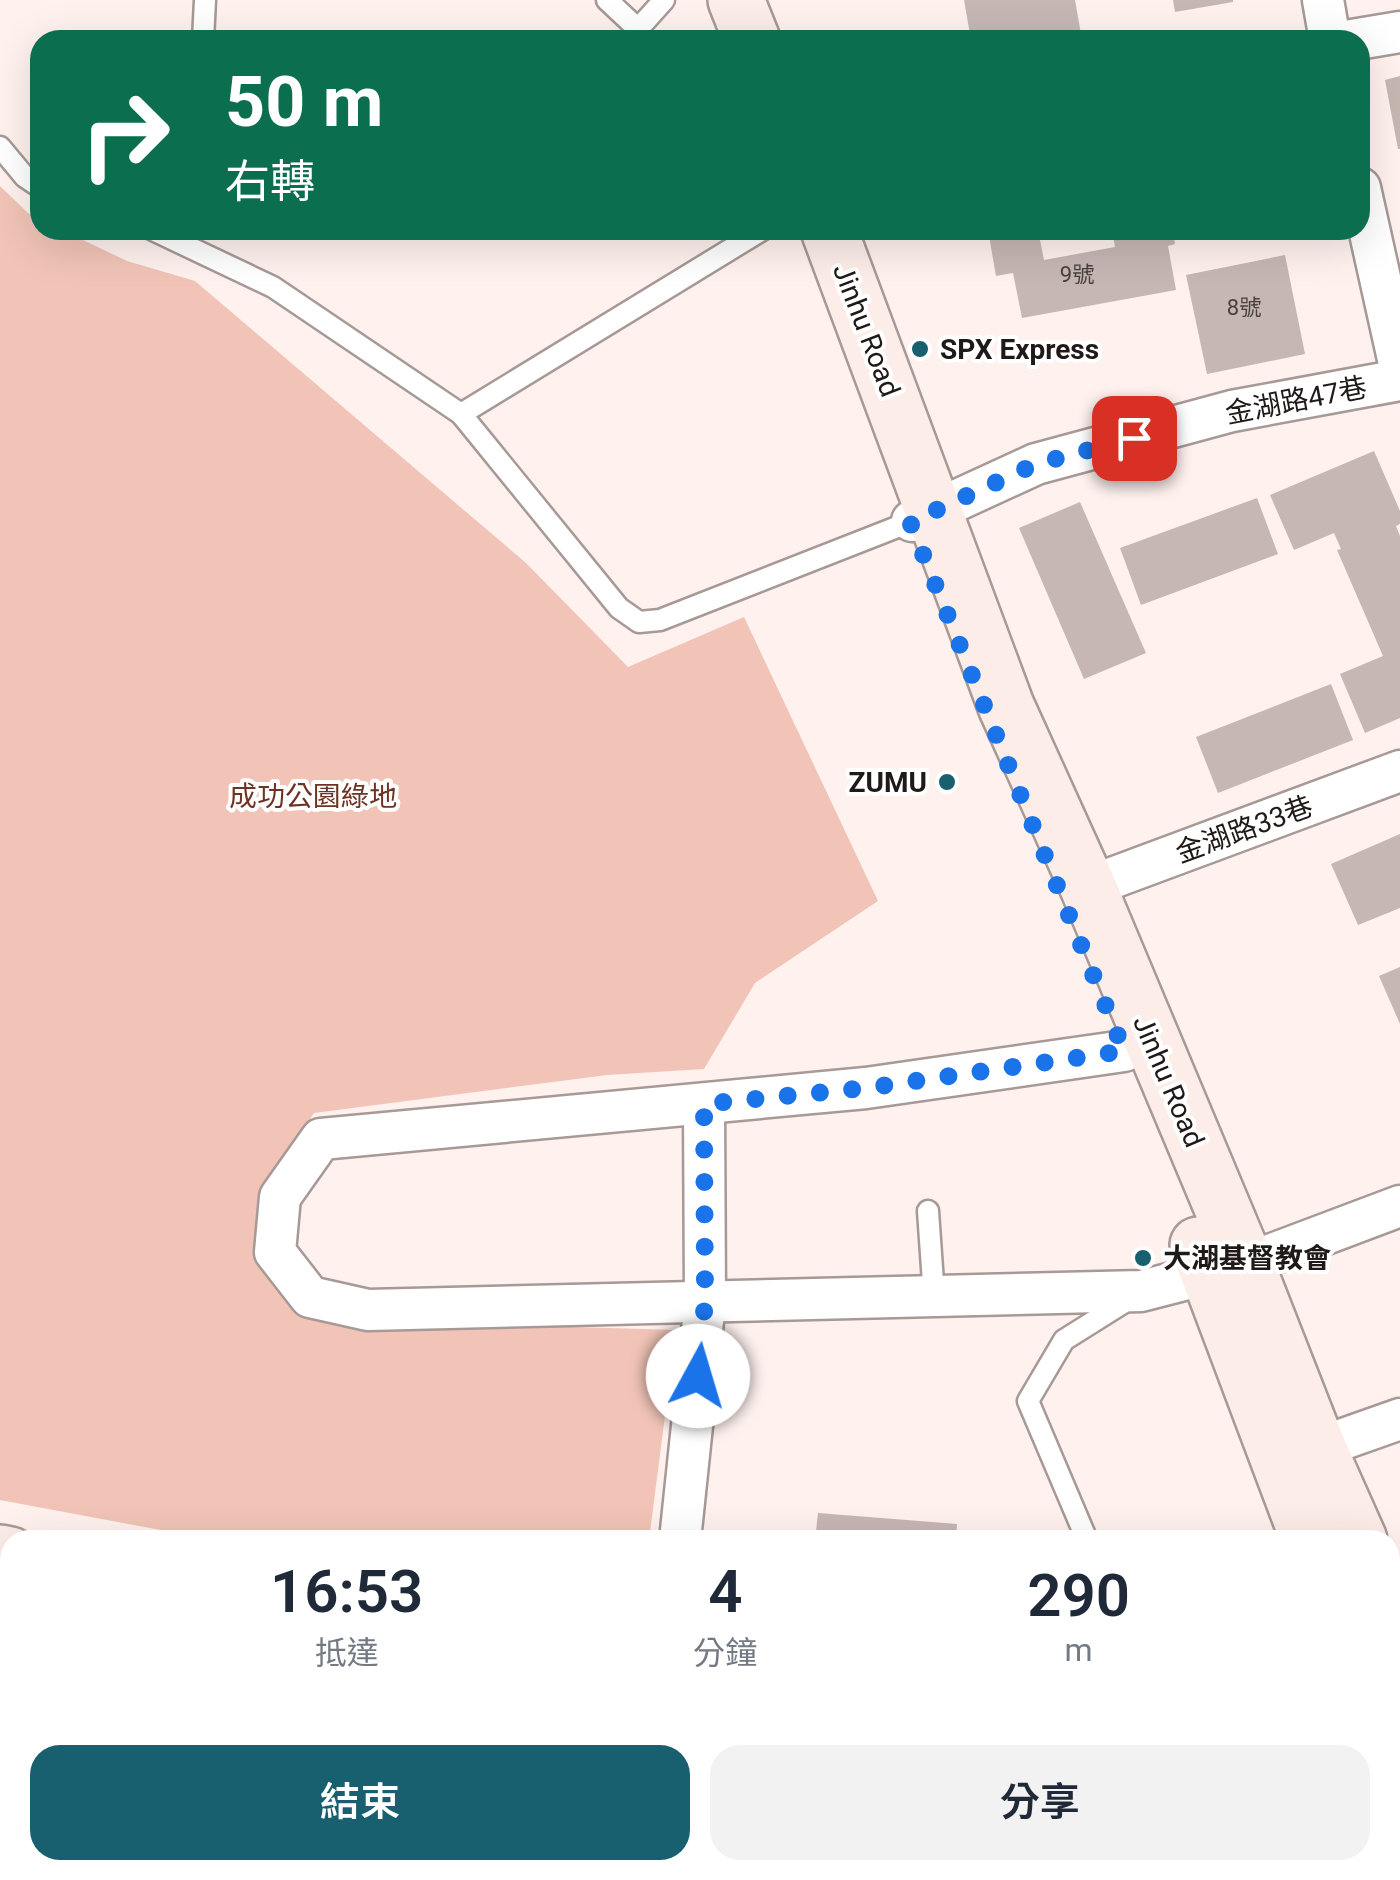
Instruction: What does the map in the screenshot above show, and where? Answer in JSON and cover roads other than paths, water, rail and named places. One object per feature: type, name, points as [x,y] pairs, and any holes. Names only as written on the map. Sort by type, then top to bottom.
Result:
[{"type":"main road","points":[[702,0],[714,30]]},
{"type":"main road","points":[[736,0],[748,30]]},
{"type":"main road","name":"Jinhu Road","points":[[798,240],[1088,887],[1228,1269],[1306,1530]]},
{"type":"main road","name":"Jinhu Road","points":[[832,240],[923,516],[1124,1051],[1355,1530]]},
{"type":"street","points":[[1323,0],[1328,30]]},
{"type":"street","points":[[1370,37],[1400,32]]},
{"type":"street","points":[[1370,233],[1400,368]]},
{"type":"street","name":"金湖路47巷","points":[[923,516],[1036,464],[1232,411],[1400,380]]},
{"type":"street","name":"金湖路33巷","points":[[1088,887],[1400,772]]},
{"type":"street","points":[[1124,1051],[866,1088],[320,1139],[280,1197],[274,1252],[310,1296],[368,1310],[1141,1291],[1228,1269],[1400,1206]]},
{"type":"street","points":[[681,1530],[705,1302],[704,1104]]},
{"type":"street","points":[[1318,1448],[1400,1419]]},
{"type":"lane","points":[[204,30],[205,0]]},
{"type":"lane","points":[[608,0],[638,29],[664,0]]},
{"type":"lane","points":[[0,148],[30,180]]},
{"type":"lane","points":[[174,240],[274,287],[461,414],[619,608],[639,622],[660,620],[923,516]]},
{"type":"lane","points":[[461,414],[746,240]]},
{"type":"lane","points":[[928,1211],[934,1297]]},
{"type":"lane","points":[[1084,1530],[1028,1401],[1064,1340],[1141,1291]]},
{"type":"place","name":"SPX Express","points":[[920,349]]},
{"type":"place","name":"ZUMU","points":[[947,782]]},
{"type":"place","name":"大湖基督教會","points":[[1143,1258]]},
{"type":"park label","name":"成功公園綠地","points":[[313,796]]}]
